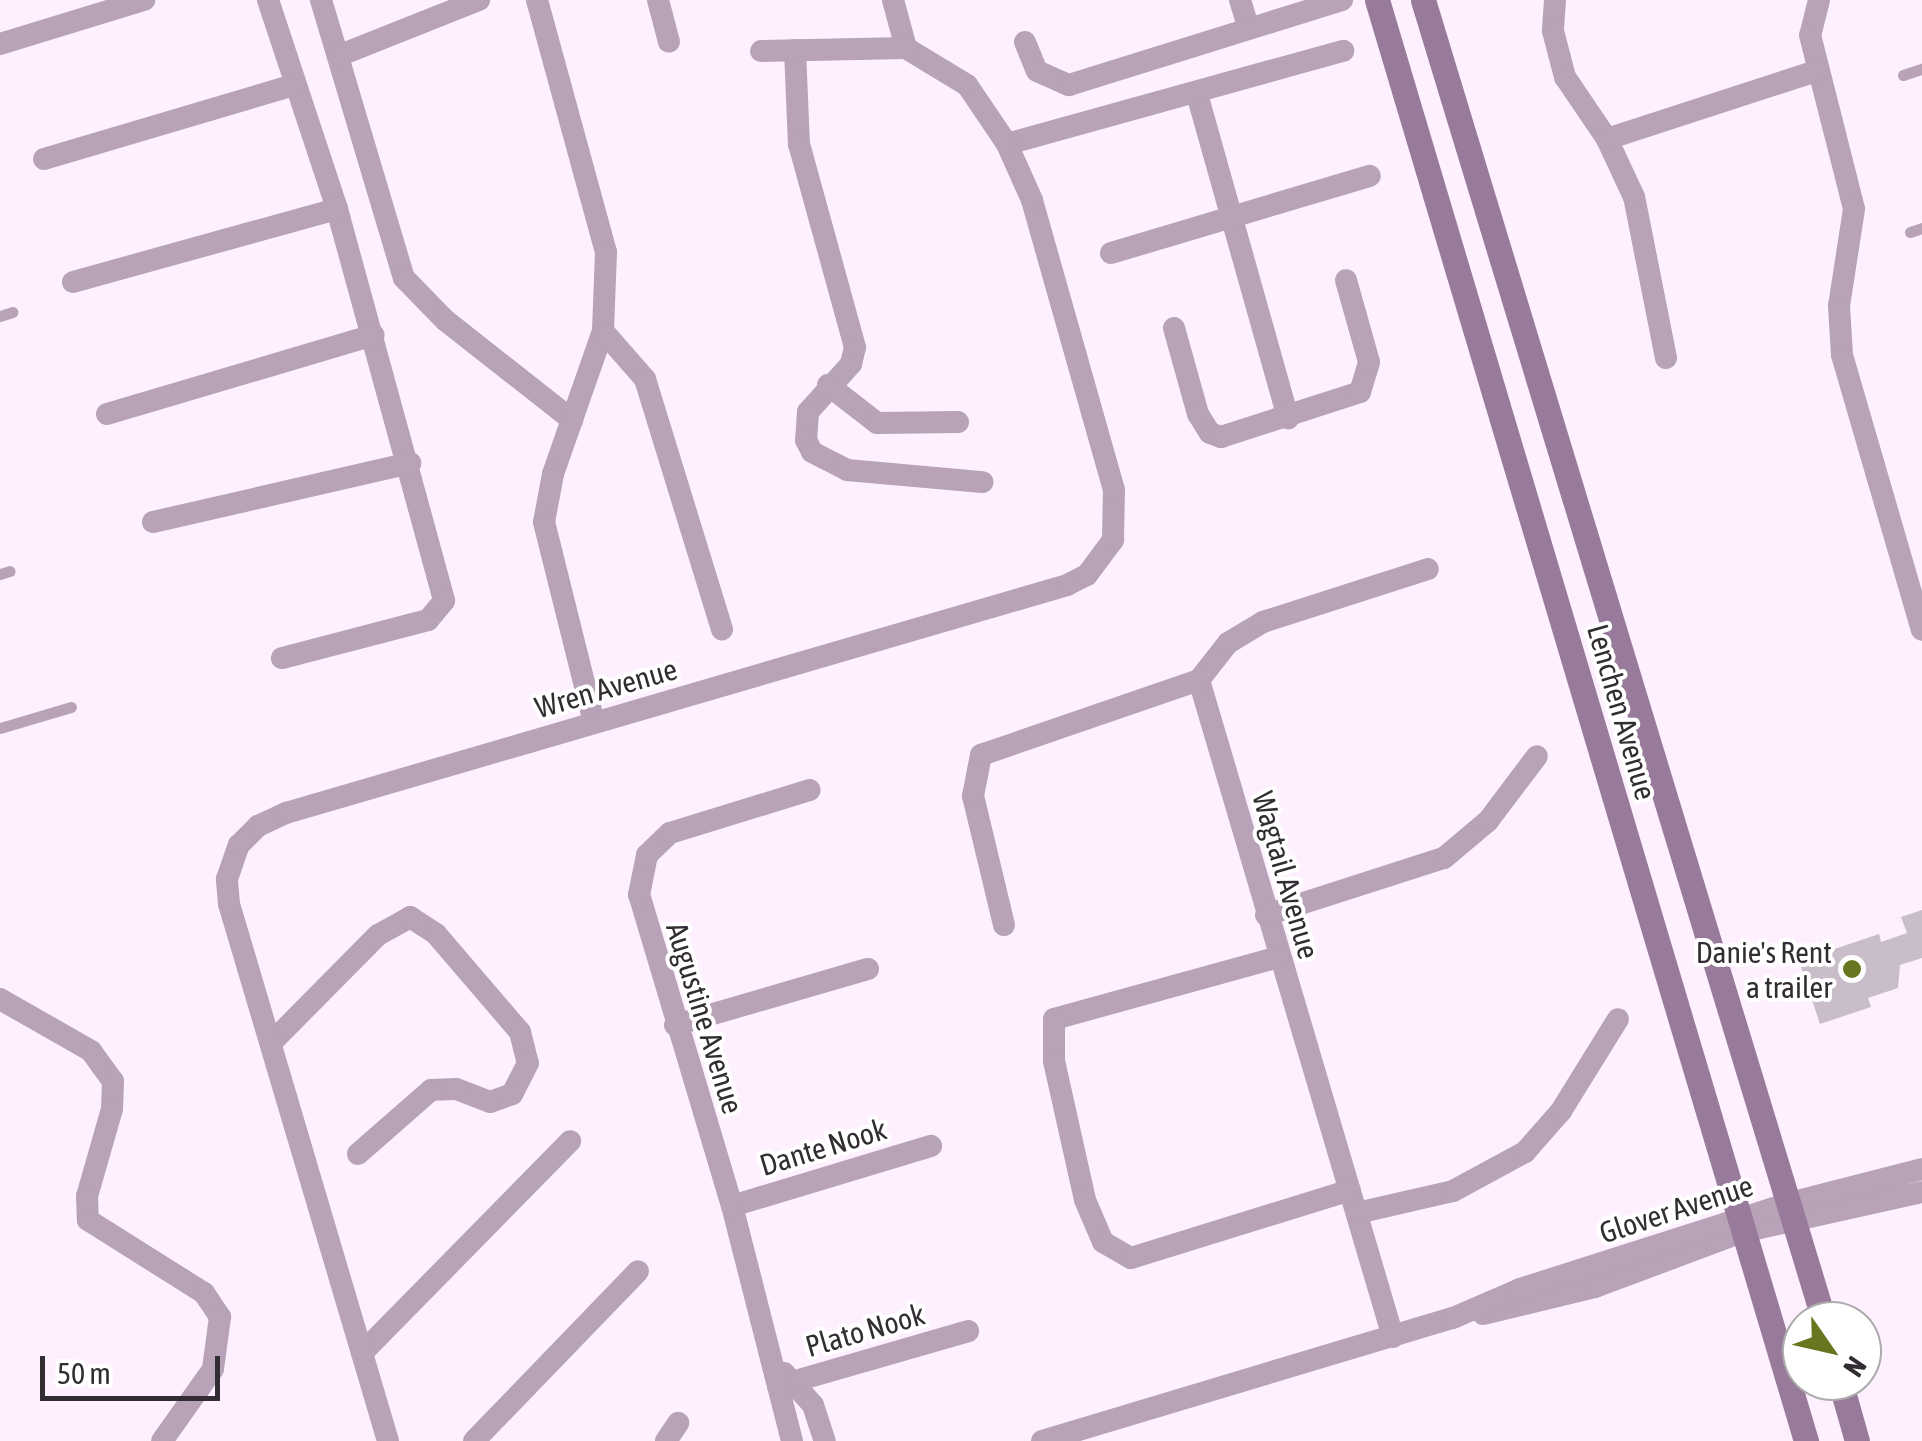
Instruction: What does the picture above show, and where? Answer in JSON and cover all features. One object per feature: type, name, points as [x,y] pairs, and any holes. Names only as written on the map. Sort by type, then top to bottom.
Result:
[{"type":"main road","name":"Lenchen Avenue","points":[[1378,0],[1806,1441]]},
{"type":"main road","name":"Lenchen Avenue","points":[[1424,0],[1614,643],[1818,1301]]},
{"type":"main road","points":[[1846,1401],[1857,1441]]},
{"type":"street","points":[[0,44],[144,0]]},
{"type":"street","points":[[268,0],[337,209],[444,594],[441,608],[428,620],[282,658]]},
{"type":"street","points":[[322,0],[404,278],[445,320],[572,420]]},
{"type":"street","points":[[338,56],[479,0]]},
{"type":"street","points":[[537,0],[602,231],[603,331],[572,420],[544,522],[594,723]]},
{"type":"street","points":[[658,0],[669,42]]},
{"type":"street","points":[[762,52],[906,48],[892,0]]},
{"type":"street","points":[[1240,0],[1249,29]]},
{"type":"street","points":[[1025,42],[1037,71],[1070,84],[1342,0]]},
{"type":"street","points":[[1556,0],[1553,30],[1565,77],[1629,179],[1666,358]]},
{"type":"street","points":[[1819,0],[1810,35],[1816,71],[1854,209],[1839,306],[1842,355],[1922,630]]},
{"type":"street","name":"Wren Avenue","points":[[388,1441],[229,904],[230,860],[247,835],[286,813],[1025,599],[1087,575],[1102,559],[1117,525],[1114,490],[1032,200],[1006,144],[967,85],[906,48]]},
{"type":"street","points":[[795,50],[799,144],[855,347],[851,364],[828,385],[804,427],[812,452],[825,462],[859,472],[982,482]]},
{"type":"street","points":[[1006,144],[1343,51]]},
{"type":"street","points":[[1606,139],[1816,71]]},
{"type":"street","points":[[44,158],[294,85]]},
{"type":"street","points":[[1197,94],[1288,418]]},
{"type":"street","points":[[1111,254],[1370,176]]},
{"type":"street","points":[[73,282],[337,209]]},
{"type":"street","points":[[1174,328],[1191,396],[1210,433],[1221,437],[1352,399],[1366,384],[1369,362],[1346,280]]},
{"type":"street","points":[[603,331],[645,378],[722,629]]},
{"type":"street","points":[[107,414],[374,335]]},
{"type":"street","points":[[828,385],[877,423],[958,422]]},
{"type":"street","points":[[153,522],[410,463]]},
{"type":"street","points":[[1004,925],[973,796],[981,755],[1198,680],[1228,644],[1263,622],[1428,569]]},
{"type":"street","name":"Wagtail Avenue","points":[[1198,680],[1393,1337]]},
{"type":"street","points":[[1266,914],[1444,858],[1488,821],[1537,756]]},
{"type":"street","name":"Augustine Avenue","points":[[792,1441],[783,1378],[638,895],[648,854],[688,826],[810,790]]},
{"type":"street","points":[[271,1043],[378,935],[410,917],[436,934],[520,1032],[528,1063],[512,1094],[490,1102],[456,1089],[431,1090],[358,1154]]},
{"type":"street","points":[[1279,957],[1054,1019],[1054,1061],[1086,1200],[1103,1242],[1131,1258],[1350,1190]]},
{"type":"street","points":[[675,1026],[868,969]]},
{"type":"street","points":[[0,999],[91,1052],[113,1081],[112,1109],[86,1196],[88,1220],[204,1293],[220,1317],[212,1369],[177,1437]]},
{"type":"street","points":[[1357,1214],[1452,1191],[1525,1152],[1570,1098],[1618,1019]]},
{"type":"street","points":[[362,1352],[570,1141]]},
{"type":"street","name":"Dante Nook","points":[[732,1206],[931,1146]]},
{"type":"street","name":"Glover Avenue","points":[[1042,1441],[1454,1318],[1595,1287],[1740,1226],[1922,1169]]},
{"type":"street","name":"Glover Avenue","points":[[1793,1212],[1922,1192]]},
{"type":"street","points":[[474,1441],[638,1270]]},
{"type":"street","name":"Plato Nook","points":[[783,1378],[968,1331]]},
{"type":"street","name":"Augustine Avenue","points":[[783,1378],[825,1441]]},
{"type":"lane","points":[[1903,75],[1922,69]]},
{"type":"lane","points":[[0,728],[71,707]]},
{"type":"building","name":"Danie's Rent a trailer","points":[[1922,910],[1922,958],[1900,965],[1898,988],[1868,998],[1871,1007],[1820,1024],[1799,961],[1879,934],[1881,942],[1907,933],[1901,917]]},
{"type":"place","name":"Danie's Rent a trailer","points":[[1852,969]]}]
